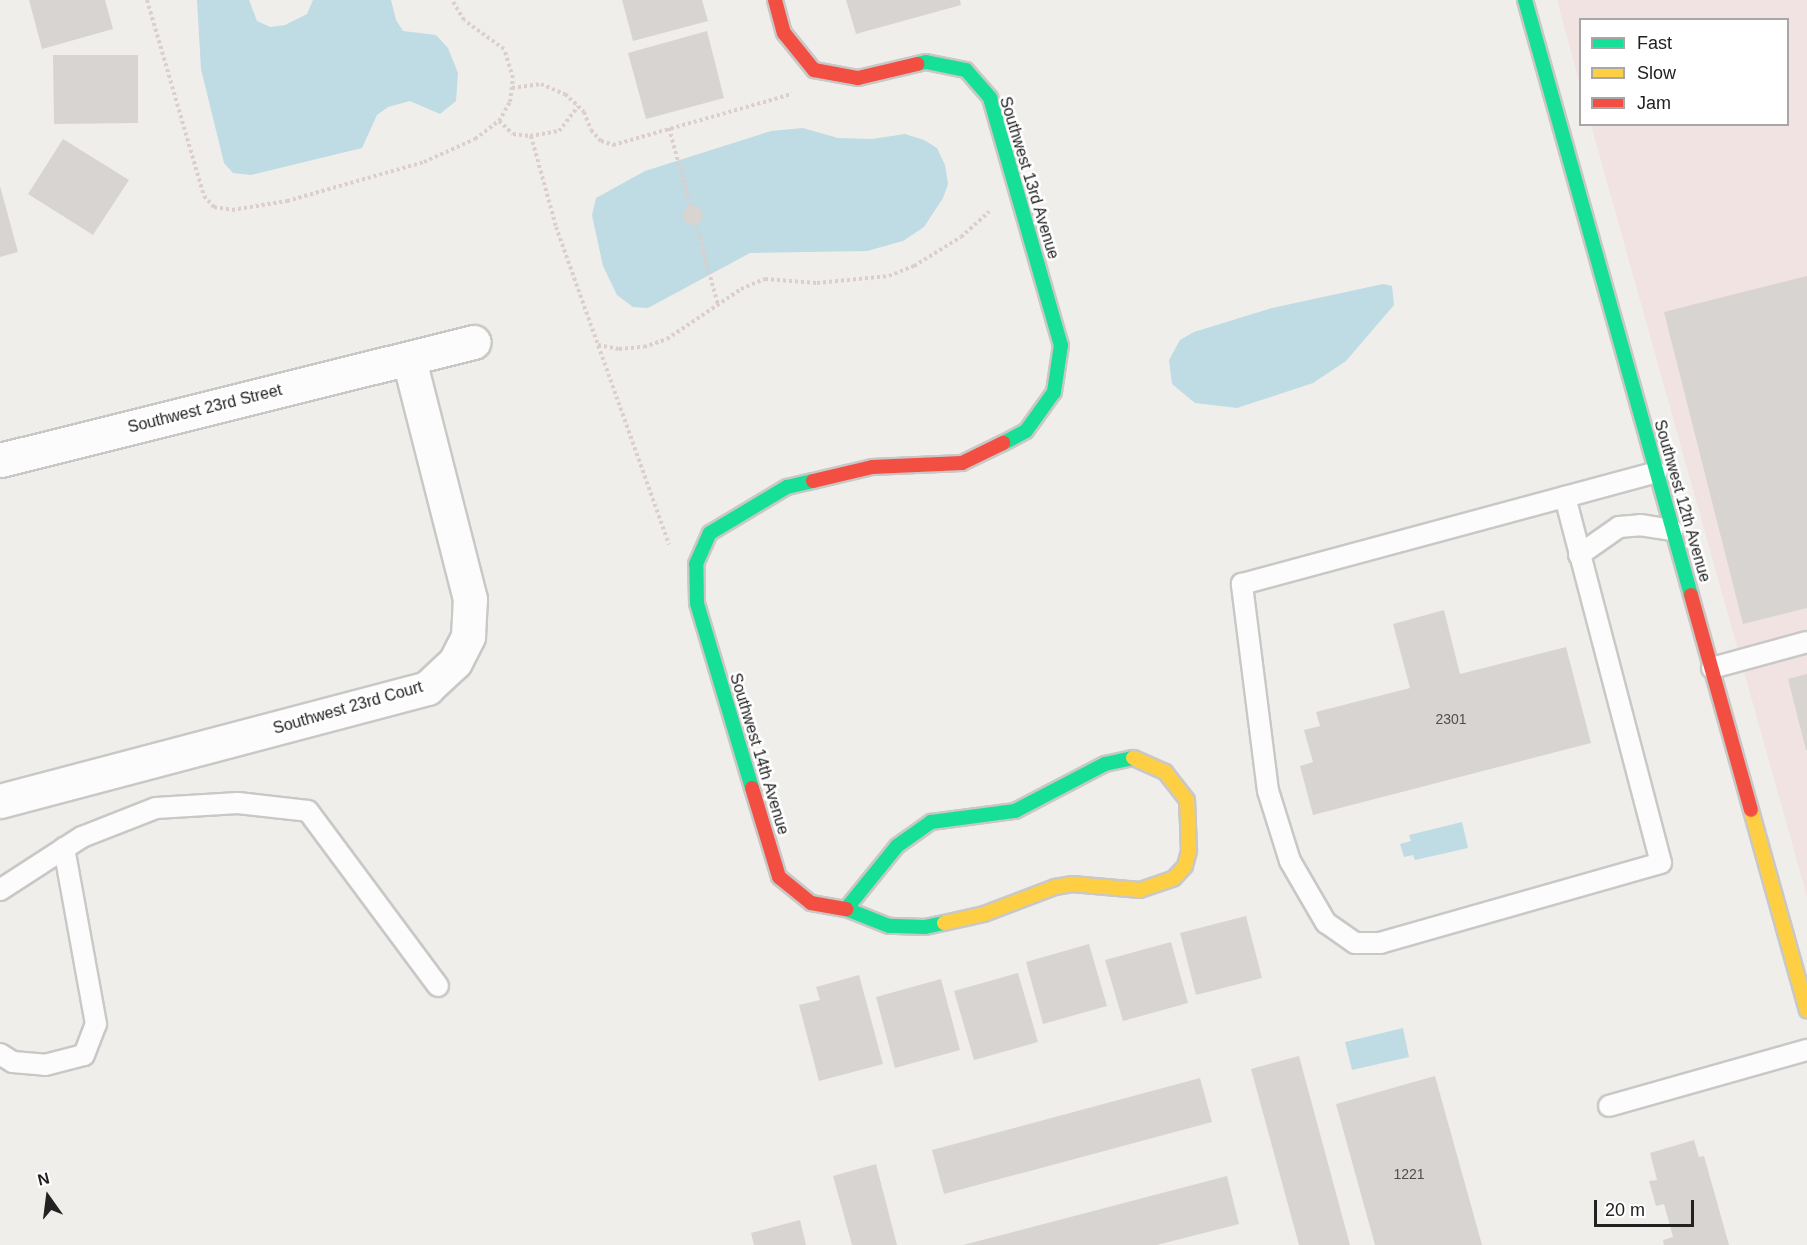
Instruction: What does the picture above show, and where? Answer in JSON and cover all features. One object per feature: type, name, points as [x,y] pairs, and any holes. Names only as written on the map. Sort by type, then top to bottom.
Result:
[{"type":"street","points":[[775,0],[784,33],[814,70]]},
{"type":"street","name":"Southwest 12th Avenue","points":[[1525,0],[1807,1010]]},
{"type":"street","name":"Southwest 13rd Avenue","points":[[696,564],[710,533],[787,487],[872,467],[962,464],[1026,431],[1054,392],[1061,345],[990,98],[966,70],[926,62],[858,78],[814,70]]},
{"type":"street","name":"Southwest 23rd Street","points":[[0,460],[474,342]]},
{"type":"street","name":"Southwest 23rd Court","points":[[0,801],[427,688],[455,662],[468,636],[470,599],[409,358]]},
{"type":"street","name":"Southwest 14th Avenue","points":[[696,564],[697,603],[779,877],[810,903],[846,909]]},
{"type":"street","points":[[1133,758],[1153,764],[1179,785],[1187,800],[1191,838],[1185,867],[1174,878],[1156,886],[1140,890],[1072,884],[1055,887],[957,922],[906,929],[846,909],[897,846],[931,822],[1015,811],[1113,762],[1133,758]]},
{"type":"lane","points":[[1564,497],[1661,863],[1382,943],[1355,943],[1326,923],[1286,851],[1268,791],[1242,584],[1564,497],[1657,472]]},
{"type":"lane","points":[[1579,555],[1619,527],[1640,525],[1673,530]]},
{"type":"lane","points":[[1712,668],[1807,642]]},
{"type":"lane","points":[[0,890],[82,837],[156,808],[238,803],[308,811],[438,986]]},
{"type":"lane","points":[[0,1054],[13,1062],[45,1065],[84,1055],[96,1024],[64,848]]},
{"type":"lane","points":[[1609,1106],[1807,1050]]},
{"type":"path","points":[[147,0],[204,196],[214,207],[232,210],[287,201],[424,162],[475,139],[500,121],[510,102],[513,78],[504,49],[464,20],[452,0]]},
{"type":"path","points":[[512,88],[541,84],[565,94],[578,106],[591,130],[601,141],[613,145],[802,92],[814,70]]},
{"type":"path","points":[[500,121],[513,134],[531,136],[559,131],[578,106]]},
{"type":"path","points":[[669,128],[690,205]]},
{"type":"path","points":[[531,136],[556,227],[666,541],[696,564]]},
{"type":"path","points":[[597,345],[619,349],[644,347],[667,339],[718,305],[765,279],[817,283],[889,276],[914,266],[961,237],[991,210],[1019,200]]},
{"type":"path","points":[[696,225],[718,305]]},
{"type":"shaded area","points":[[1557,0],[1807,0],[1807,897],[1591,126],[1789,126],[1789,18],[1579,18],[1579,81]]},
{"type":"water","points":[[197,0],[249,0],[257,21],[270,27],[285,25],[307,14],[313,0],[391,0],[396,20],[403,31],[436,35],[448,48],[458,73],[456,101],[440,114],[410,101],[388,107],[377,115],[362,148],[251,175],[233,173],[224,163],[201,69]]},
{"type":"water","points":[[803,128],[838,138],[872,139],[905,134],[924,140],[937,148],[945,165],[948,184],[943,198],[924,227],[903,241],[867,251],[750,253],[648,308],[633,307],[617,295],[603,266],[592,215],[596,198],[645,171],[771,131]]},
{"type":"water","points":[[1383,284],[1392,286],[1394,305],[1346,361],[1313,383],[1237,408],[1195,403],[1172,384],[1169,360],[1180,340],[1194,332],[1272,308]]},
{"type":"water","points":[[1462,822],[1468,848],[1415,860],[1413,855],[1404,857],[1400,844],[1411,841],[1409,835]]},
{"type":"water","points":[[1403,1028],[1409,1057],[1352,1070],[1345,1042]]},
{"type":"building","points":[[29,0],[105,0],[113,29],[42,49]]},
{"type":"building","points":[[622,0],[702,0],[708,21],[633,41]]},
{"type":"building","points":[[846,0],[960,0],[961,5],[856,34]]},
{"type":"building","points":[[707,31],[724,98],[646,119],[628,53]]},
{"type":"building","points":[[53,55],[138,55],[138,123],[54,124]]},
{"type":"building","points":[[63,139],[129,180],[93,235],[28,194]]},
{"type":"building","points":[[0,186],[18,252],[0,257]]},
{"type":"building","points":[[693,205],[700,208],[703,215],[700,222],[693,225],[686,222],[683,215],[686,208]]},
{"type":"building","points":[[1807,276],[1807,608],[1743,624],[1664,312]]},
{"type":"building","points":[[1444,610],[1460,674],[1566,647],[1591,743],[1313,815],[1300,766],[1313,762],[1304,730],[1320,726],[1316,712],[1410,688],[1393,624]]},
{"type":"building","points":[[1807,674],[1807,750],[1806,750],[1788,679]]},
{"type":"building","points":[[1246,916],[1262,978],[1196,995],[1180,933]]},
{"type":"building","points":[[1171,942],[1188,1003],[1123,1021],[1105,960]]},
{"type":"building","points":[[1089,944],[1107,1006],[1043,1024],[1026,962]]},
{"type":"building","points":[[1018,973],[1038,1042],[974,1060],[954,991]]},
{"type":"building","points":[[859,975],[883,1064],[819,1081],[799,1005],[820,1000],[816,987]]},
{"type":"building","points":[[941,979],[960,1050],[895,1068],[876,997]]},
{"type":"building","points":[[1299,1056],[1350,1245],[1299,1245],[1251,1069]]},
{"type":"building","points":[[1435,1076],[1482,1245],[1375,1245],[1336,1104]]},
{"type":"building","points":[[1200,1078],[1212,1122],[944,1194],[932,1150]]},
{"type":"building","points":[[1694,1140],[1699,1157],[1704,1156],[1729,1245],[1664,1245],[1663,1240],[1673,1237],[1664,1204],[1656,1206],[1649,1181],[1657,1180],[1650,1153]]},
{"type":"building","points":[[876,1164],[897,1245],[852,1245],[833,1176]]},
{"type":"building","points":[[1227,1176],[1239,1224],[1157,1245],[963,1245]]},
{"type":"building","points":[[800,1220],[806,1245],[754,1245],[751,1233]]},
{"type":"traffic: fast","points":[[1525,0],[1691,595]]},
{"type":"traffic: fast","points":[[917,64],[926,62],[966,70],[990,98],[1061,345],[1054,392],[1026,431],[1003,443]]},
{"type":"traffic: fast","points":[[752,788],[697,603],[696,564],[710,533],[787,487],[813,481]]},
{"type":"traffic: fast","points":[[944,923],[925,927],[889,926],[846,909],[897,846],[931,822],[1015,811],[1105,764],[1133,758]]},
{"type":"traffic: slow","points":[[944,923],[984,914],[1055,887],[1072,884],[1140,890],[1174,878],[1185,866],[1189,851],[1187,800],[1165,772],[1133,758]]},
{"type":"traffic: slow","points":[[1751,810],[1807,1010]]},
{"type":"traffic: jam","points":[[775,0],[784,33],[814,70],[858,78],[917,64]]},
{"type":"traffic: jam","points":[[813,481],[872,467],[962,463],[1003,443]]},
{"type":"traffic: jam","points":[[1691,595],[1751,810]]},
{"type":"traffic: jam","points":[[752,788],[779,877],[811,903],[846,909]]}]
